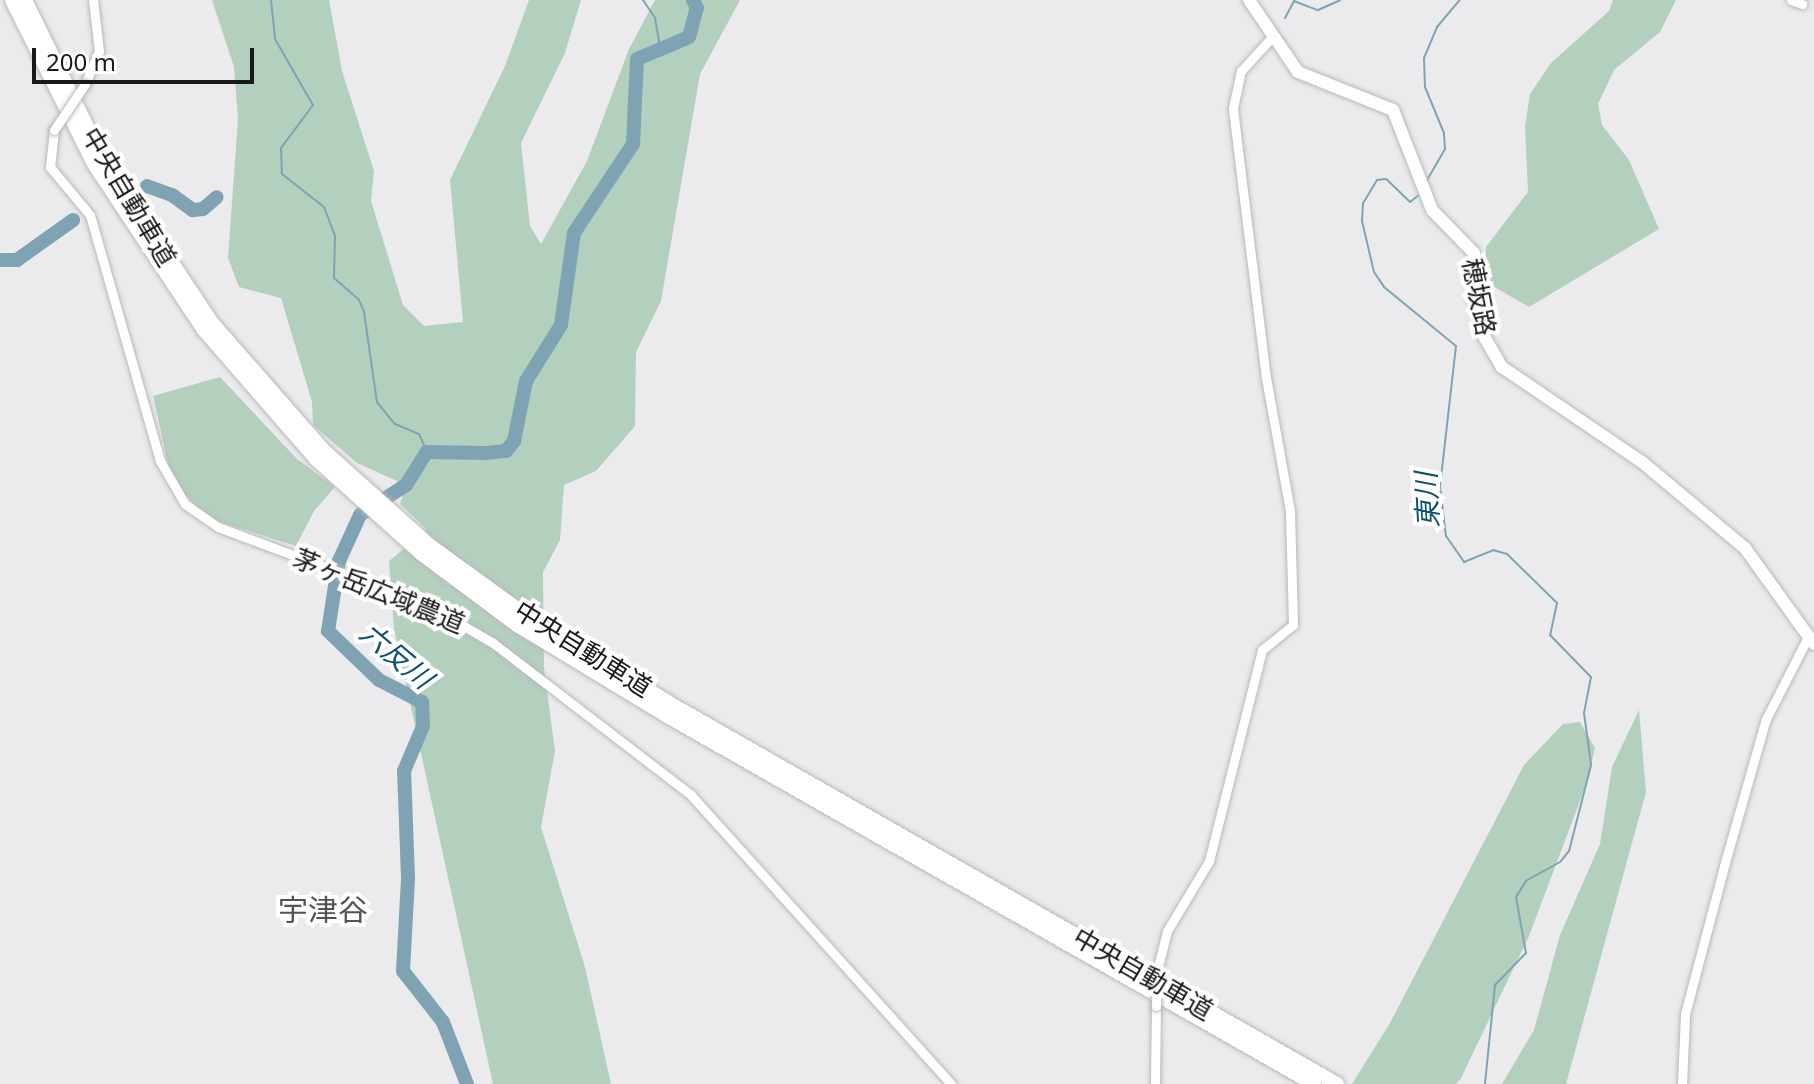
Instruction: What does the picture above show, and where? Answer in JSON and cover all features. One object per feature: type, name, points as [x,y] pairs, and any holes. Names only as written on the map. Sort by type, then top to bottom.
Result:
[{"type":"highway","name":"中央自動車道","points":[[12,0],[66,111],[133,230],[204,330],[320,455],[425,550],[517,625],[655,709],[1314,1084]]},
{"type":"highway","name":"中央自動車道","points":[[25,0],[103,159],[143,225],[221,335],[320,455]]},
{"type":"highway","name":"中央自動車道","points":[[425,550],[676,707],[1337,1084]]},
{"type":"main road","name":"穂坂路","points":[[1249,0],[1303,75],[1393,110],[1422,187],[1441,223],[1474,253],[1474,300],[1483,334],[1502,367],[1642,462],[1745,548],[1811,640]]},
{"type":"street","name":"茅ヶ岳広域農道","points":[[93,0],[99,51],[85,84],[54,130],[50,167],[90,215],[166,477],[199,515],[275,550],[429,606],[493,643],[691,795],[951,1084]]},
{"type":"street","points":[[1791,0],[1802,4]]},
{"type":"street","points":[[1155,1084],[1157,971],[1167,931],[1209,861],[1262,650],[1293,625],[1290,511],[1276,412],[1266,378],[1233,108],[1241,71],[1273,36]]},
{"type":"street","points":[[1682,1084],[1685,1014],[1766,719],[1811,640]]},
{"type":"green space","points":[[212,0],[329,0],[342,71],[374,171],[371,201],[403,305],[424,326],[463,322],[450,180],[505,66],[529,0],[581,0],[565,53],[521,143],[530,226],[541,244],[587,161],[629,49],[655,0],[740,0],[700,74],[661,301],[636,352],[635,426],[596,471],[564,485],[560,540],[543,572],[544,668],[555,751],[541,827],[585,967],[611,1084],[493,1084],[394,629],[389,561],[427,530],[400,504],[406,485],[357,463],[313,425],[312,402],[281,298],[239,287],[228,258],[238,119],[234,67]]},
{"type":"green space","points":[[1613,0],[1676,0],[1660,32],[1614,70],[1598,104],[1602,125],[1629,160],[1659,229],[1529,307],[1484,281],[1486,247],[1528,192],[1525,127],[1530,94],[1551,63],[1609,11]]},
{"type":"green space","points":[[220,377],[297,459],[335,487],[314,511],[296,546],[210,519],[179,489],[169,468],[153,396]]},
{"type":"green space","points":[[1639,710],[1646,792],[1566,1084],[1502,1084],[1534,1030],[1560,935],[1600,844],[1612,767]]},
{"type":"green space","points":[[1580,722],[1595,748],[1586,785],[1529,936],[1461,1078],[1456,1084],[1352,1084],[1390,1023],[1524,765],[1563,724]]},
{"type":"waterway","points":[[271,0],[275,39],[313,105],[281,148],[282,174],[324,207],[335,236],[334,278],[359,300],[364,312],[377,402],[395,424],[419,434],[427,452]]},
{"type":"waterway","points":[[643,0],[655,18],[661,52]]},
{"type":"waterway","name":"六反川","points":[[467,1084],[443,1022],[403,971],[408,878],[404,771],[423,726],[422,702],[379,680],[328,631],[339,561],[360,515],[406,485],[427,452],[506,451],[514,441],[526,381],[561,325],[574,233],[633,144],[637,59],[689,37],[697,8],[693,0]]},
{"type":"waterway","points":[[1294,1],[1318,10],[1340,0]]},
{"type":"waterway","name":"東川","points":[[1426,182],[1445,149],[1444,133],[1425,87],[1424,58],[1437,27],[1460,0]]},
{"type":"waterway","points":[[1285,18],[1294,1]]},
{"type":"waterway","name":"東川","points":[[1419,195],[1410,202],[1386,179],[1377,180],[1363,203],[1362,221],[1374,272],[1384,287],[1456,346],[1440,486],[1446,536],[1464,562],[1493,550],[1507,554],[1557,603],[1550,635],[1591,677],[1584,713],[1591,765],[1569,851],[1560,862],[1526,881],[1516,897],[1526,953],[1495,985],[1485,1084]]},
{"type":"waterway","points":[[147,186],[172,195],[193,210],[203,209],[217,197]]},
{"type":"waterway","points":[[0,260],[17,260],[73,220]]},
{"type":"district","name":"宇津谷","points":[[323,910]]}]
